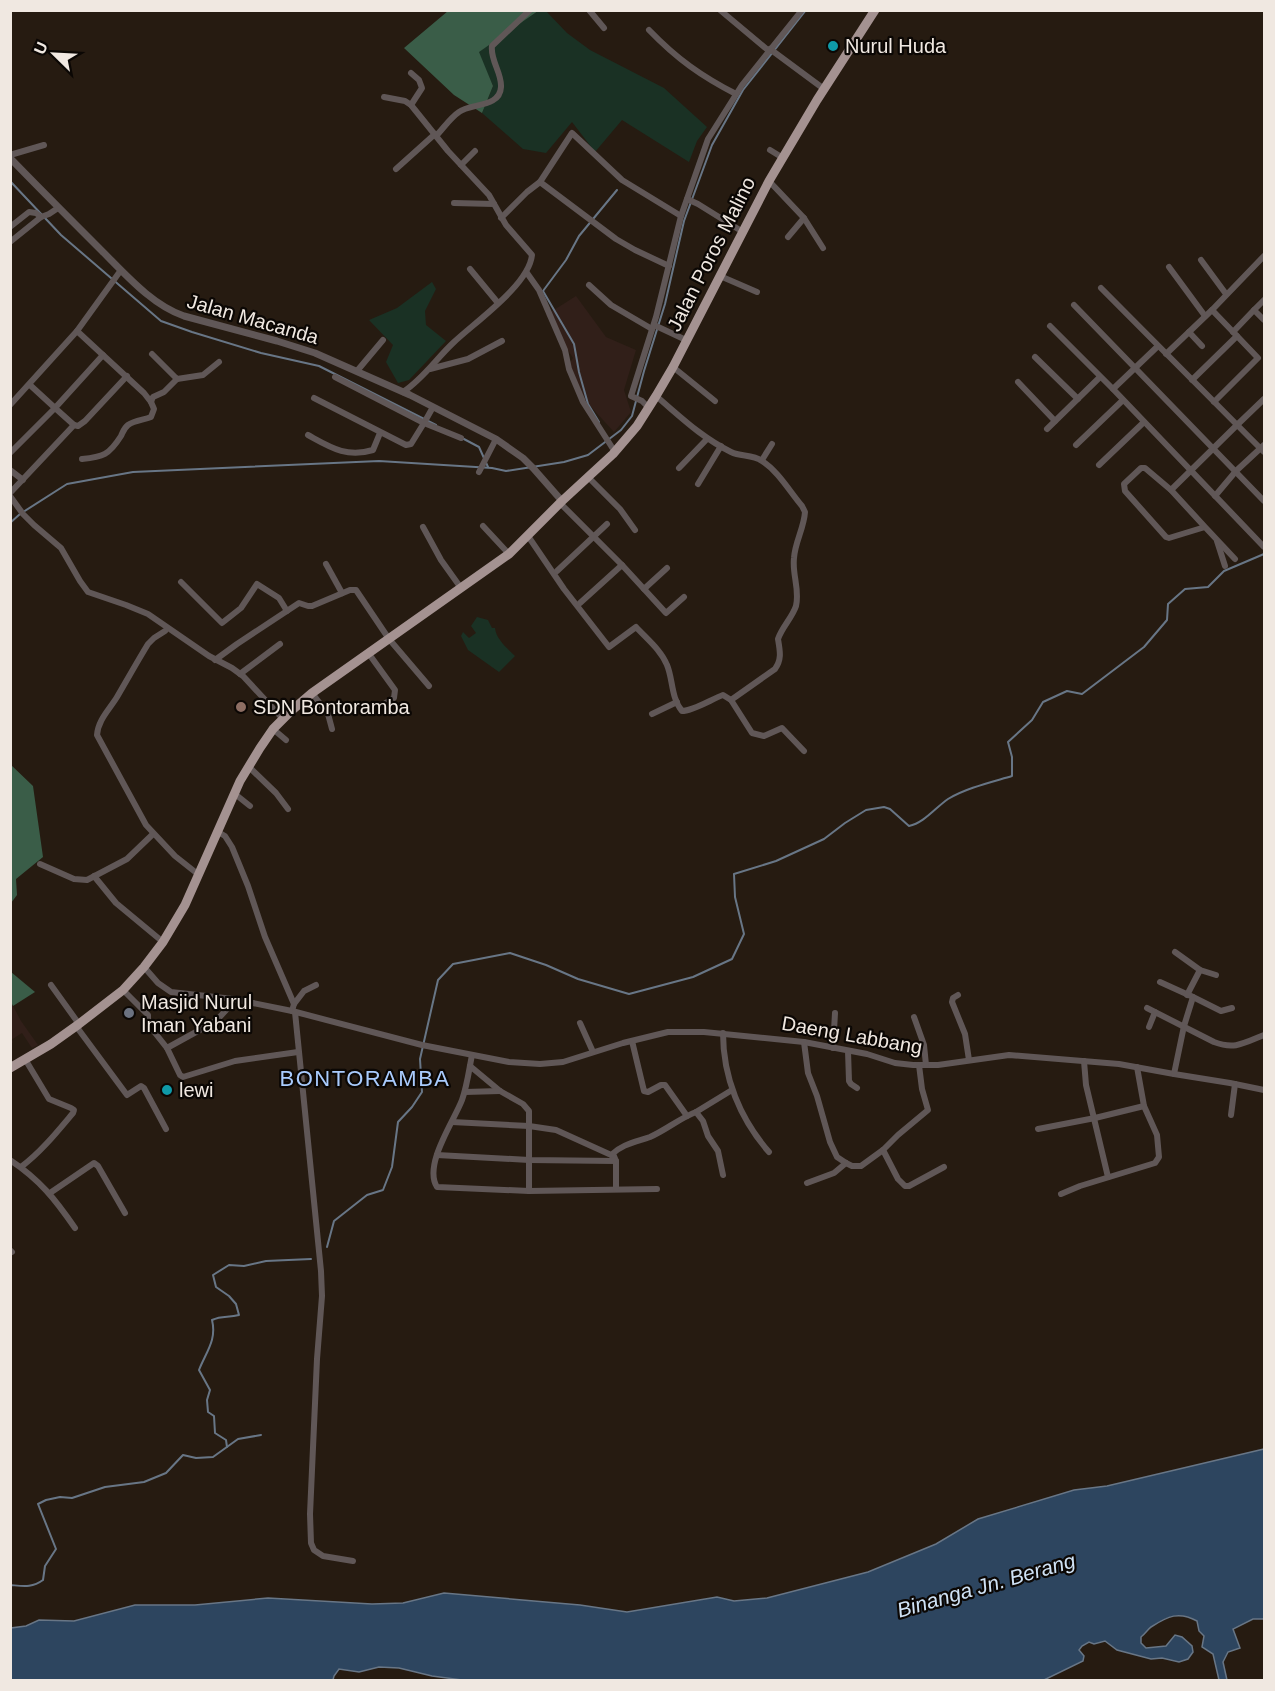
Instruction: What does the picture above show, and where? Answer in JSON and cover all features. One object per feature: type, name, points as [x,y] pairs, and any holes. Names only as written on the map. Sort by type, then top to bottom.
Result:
[{"type":"main road","name":"Jalan Poros Malino","points":[[10,1068],[51,1044],[77,1025],[123,990],[144,967],[163,942],[185,905],[248,766],[273,729],[312,693],[509,554],[615,452],[637,426],[646,405],[656,396],[673,367],[769,181],[875,10]]},
{"type":"street","points":[[396,169],[462,110],[492,101],[498,95],[501,85],[493,59],[492,46],[530,10]]},
{"type":"street","points":[[590,10],[604,28]]},
{"type":"street","points":[[720,10],[824,89]]},
{"type":"street","points":[[646,405],[631,396],[653,327],[681,216],[689,200],[708,138],[736,94],[802,10]]},
{"type":"street","points":[[649,30],[668,50],[706,78],[736,94]]},
{"type":"street","points":[[411,73],[419,80],[423,88],[411,105]]},
{"type":"street","points":[[384,97],[405,101],[411,105],[489,195],[501,218],[532,255],[530,267],[519,283],[403,392]]},
{"type":"street","points":[[501,218],[540,182],[572,132],[622,180],[681,216]]},
{"type":"street","points":[[10,157],[44,145]]},
{"type":"street","points":[[770,150],[783,158]]},
{"type":"street","points":[[461,165],[475,151]]},
{"type":"street","name":"Jalan Macanda","points":[[10,157],[54,211],[120,272],[162,306],[173,312],[315,353],[403,392],[496,439],[523,458],[561,502]]},
{"type":"street","points":[[769,181],[804,218],[823,248]]},
{"type":"street","points":[[540,182],[616,239],[669,266]]},
{"type":"street","points":[[689,200],[743,232]]},
{"type":"street","points":[[454,203],[494,204]]},
{"type":"street","points":[[11,241],[40,217],[54,211]]},
{"type":"street","points":[[10,227],[28,212],[36,213],[40,217]]},
{"type":"street","points":[[788,237],[804,218]]},
{"type":"street","points":[[1166,354],[1264,256]]},
{"type":"street","points":[[1201,260],[1226,294]]},
{"type":"street","points":[[1169,267],[1205,316]]},
{"type":"street","points":[[470,269],[498,303]]},
{"type":"street","points":[[10,405],[77,331],[120,272]]},
{"type":"street","points":[[526,273],[539,290],[566,350],[569,369],[583,402],[615,452]]},
{"type":"street","points":[[720,276],[757,292]]},
{"type":"street","points":[[589,285],[625,315],[686,340]]},
{"type":"street","points":[[1101,288],[1237,425],[1263,448],[1236,471],[1215,496]]},
{"type":"street","points":[[1192,380],[1264,300]]},
{"type":"street","points":[[1074,305],[1264,501]]},
{"type":"street","points":[[1212,310],[1258,358],[1214,402]]},
{"type":"street","points":[[1254,310],[1264,320]]},
{"type":"street","points":[[1050,326],[1264,547]]},
{"type":"street","points":[[77,331],[127,376],[151,402],[154,409],[151,417],[126,426],[120,438],[106,454],[101,457],[82,459]]},
{"type":"street","points":[[1188,332],[1202,346]]},
{"type":"street","points":[[357,371],[383,340]]},
{"type":"street","points":[[430,369],[468,359],[502,341]]},
{"type":"street","points":[[1113,389],[1158,346]]},
{"type":"street","points":[[152,354],[177,379]]},
{"type":"street","points":[[10,453],[103,355]]},
{"type":"street","points":[[1035,357],[1078,399]]},
{"type":"street","points":[[151,402],[153,397],[162,393],[177,379],[203,375],[219,362]]},
{"type":"street","points":[[673,367],[715,401]]},
{"type":"street","points":[[30,385],[74,425],[81,425],[127,376]]},
{"type":"street","points":[[335,377],[424,423],[460,438]]},
{"type":"street","points":[[1047,429],[1100,377]]},
{"type":"street","points":[[1018,382],[1055,421]]},
{"type":"street","points":[[656,396],[707,439],[735,454],[753,456],[762,460],[775,471],[805,512],[793,564],[797,598],[790,620],[778,639],[781,655],[779,663],[775,669],[731,700]]},
{"type":"street","points":[[314,398],[380,433],[409,445],[433,407]]},
{"type":"street","points":[[1171,490],[1264,399]]},
{"type":"street","points":[[1076,445],[1123,400]]},
{"type":"street","points":[[1100,465],[1144,422]]},
{"type":"street","points":[[74,425],[10,494],[23,514],[61,548],[88,592],[148,614],[215,660],[240,674],[283,719]]},
{"type":"street","points":[[308,435],[337,451],[346,453],[373,450],[380,433]]},
{"type":"street","points":[[479,470],[496,439]]},
{"type":"street","points":[[679,468],[707,439]]},
{"type":"street","points":[[762,460],[772,444]]},
{"type":"street","points":[[698,484],[721,446]]},
{"type":"street","points":[[1205,527],[1166,537],[1125,491],[1126,482],[1143,468],[1147,469],[1171,490],[1235,559]]},
{"type":"street","points":[[10,470],[23,480]]},
{"type":"street","points":[[588,477],[620,509],[635,530]]},
{"type":"street","points":[[561,502],[666,613],[684,597]]},
{"type":"street","points":[[557,571],[607,524]]},
{"type":"street","points":[[483,526],[509,554]]},
{"type":"street","points":[[423,527],[441,560],[461,588]]},
{"type":"street","points":[[528,536],[564,589],[609,647],[636,627],[661,653],[679,707],[685,712],[723,695],[731,700],[752,733],[764,736],[782,728],[804,751]]},
{"type":"street","points":[[1217,539],[1225,566]]},
{"type":"street","points":[[326,564],[342,593]]},
{"type":"street","points":[[580,603],[622,565]]},
{"type":"street","points":[[644,589],[667,568]]},
{"type":"street","points":[[181,582],[222,624],[241,608],[254,585],[257,584],[279,598],[287,611]]},
{"type":"street","points":[[215,660],[299,603],[312,606],[350,590],[356,590],[389,639],[429,686]]},
{"type":"street","points":[[165,631],[148,644],[98,726],[97,735],[146,825],[175,856],[199,875]]},
{"type":"street","points":[[240,674],[280,644]]},
{"type":"street","points":[[369,654],[395,690],[394,698],[377,708]]},
{"type":"street","points":[[312,693],[328,714],[332,729]]},
{"type":"street","points":[[652,714],[677,702]]},
{"type":"street","points":[[273,729],[286,741]]},
{"type":"street","points":[[248,766],[276,793],[288,809]]},
{"type":"street","points":[[235,794],[250,807]]},
{"type":"street","points":[[218,832],[225,836],[232,847],[293,1009],[322,1296],[311,1503],[312,1544],[317,1553],[323,1556],[353,1561]]},
{"type":"street","points":[[40,864],[81,881],[87,880],[127,858],[153,834]]},
{"type":"street","points":[[94,876],[116,903],[163,942]]},
{"type":"street","points":[[1175,952],[1200,970],[1216,975]]},
{"type":"street","name":"Daeng Labbang","points":[[144,967],[158,983],[171,993],[231,1003],[293,1009],[422,1045],[508,1062],[540,1064],[563,1062],[668,1032],[723,1034],[804,1042],[895,1063],[922,1065],[1009,1056],[1084,1061],[1119,1064],[1264,1090]]},
{"type":"street","points":[[1174,1074],[1190,996],[1200,970]]},
{"type":"street","points":[[1160,982],[1221,1011],[1232,1008]]},
{"type":"street","points":[[51,985],[127,1095],[141,1086],[144,1088],[166,1129]]},
{"type":"street","points":[[293,1009],[304,991],[316,985]]},
{"type":"street","points":[[123,990],[148,1015],[148,1024],[167,1048],[183,1077],[235,1061],[298,1052]]},
{"type":"street","points":[[958,995],[953,998],[952,1002],[965,1034],[969,1060]]},
{"type":"street","points":[[167,1048],[212,1024],[231,1003]]},
{"type":"street","points":[[1147,1008],[1225,1046],[1240,1045],[1264,1035]]},
{"type":"street","points":[[1149,1027],[1155,1012]]},
{"type":"street","points":[[833,1048],[835,1013]]},
{"type":"street","points":[[804,1042],[808,1073],[830,1142],[837,1157],[852,1166],[861,1166],[883,1150],[928,1110],[922,1089],[924,1046],[914,1017]]},
{"type":"street","points":[[580,1023],[593,1052]]},
{"type":"street","points":[[723,1034],[726,1068],[732,1090],[752,1130],[769,1152]]},
{"type":"street","points":[[632,1041],[644,1091],[648,1092],[662,1084],[687,1116]]},
{"type":"street","points":[[848,1051],[849,1081],[857,1088]]},
{"type":"street","points":[[472,1055],[465,1092],[437,1155],[434,1175],[437,1187],[528,1191],[657,1188]]},
{"type":"street","points":[[21,1167],[55,1135],[74,1110],[50,1099],[26,1059]]},
{"type":"street","points":[[1084,1061],[1086,1084],[1108,1177]]},
{"type":"street","points":[[470,1066],[529,1111],[528,1191]]},
{"type":"street","points":[[1061,1194],[1157,1161],[1159,1153],[1157,1135],[1144,1106],[1137,1067]]},
{"type":"street","points":[[1231,1115],[1235,1084]]},
{"type":"street","points":[[611,1155],[616,1149],[626,1144],[677,1123],[732,1090]]},
{"type":"street","points":[[465,1092],[500,1091]]},
{"type":"street","points":[[1038,1129],[1144,1106]]},
{"type":"street","points":[[696,1112],[718,1151],[723,1175]]},
{"type":"street","points":[[452,1122],[529,1126],[556,1130],[611,1155],[616,1161],[616,1189]]},
{"type":"street","points":[[883,1150],[900,1183],[905,1186],[944,1167]]},
{"type":"street","points":[[437,1155],[529,1160],[616,1161]]},
{"type":"street","points":[[10,1160],[50,1193],[75,1228]]},
{"type":"street","points":[[50,1193],[94,1163],[98,1166],[125,1213]]},
{"type":"street","points":[[807,1183],[834,1173],[846,1163]]},
{"type":"shaded area","points":[[576,296],[606,337],[636,350],[624,390],[631,412],[614,432],[583,398],[569,364],[573,358],[546,315]]},
{"type":"shaded area","points":[[11,1002],[38,1045],[32,1048],[22,1033],[11,1040]]},
{"type":"green space","points":[[448,11],[538,11],[479,52],[493,86],[482,113],[454,95],[404,48]]},
{"type":"green space","points":[[538,11],[546,11],[567,33],[590,50],[664,88],[707,127],[697,141],[689,162],[622,120],[595,152],[572,122],[546,153],[523,149],[482,113],[493,86],[478,52]]},
{"type":"green space","points":[[432,282],[436,289],[425,311],[426,325],[446,341],[409,380],[398,383],[386,362],[393,345],[369,320],[397,308]]},
{"type":"green space","points":[[477,617],[488,620],[505,647],[515,656],[499,672],[468,650],[461,636],[463,632],[469,638],[476,633],[471,626]]},
{"type":"green space","points":[[10,764],[33,786],[43,857],[16,879],[17,895],[11,903]]},
{"type":"green space","points":[[11,972],[35,992],[13,1006],[11,1002]]},
{"type":"water","name":"Binanga Jn. Berang","points":[[1264,1449],[1264,1619],[1253,1619],[1233,1629],[1240,1648],[1228,1652],[1223,1662],[1227,1680],[1219,1680],[1213,1654],[1202,1647],[1204,1636],[1199,1631],[1197,1621],[1185,1616],[1174,1616],[1151,1627],[1141,1637],[1141,1643],[1146,1648],[1166,1646],[1175,1635],[1182,1637],[1192,1646],[1193,1652],[1188,1659],[1179,1662],[1162,1658],[1151,1659],[1117,1650],[1105,1641],[1094,1644],[1089,1642],[1079,1650],[1084,1656],[1083,1661],[1044,1680],[462,1680],[399,1668],[379,1667],[359,1672],[339,1669],[333,1680],[11,1680],[11,1628],[26,1626],[39,1620],[74,1621],[135,1605],[195,1605],[268,1598],[372,1604],[403,1603],[444,1593],[580,1605],[627,1612],[717,1597],[734,1601],[767,1598],[868,1572],[936,1544],[978,1519],[1074,1490],[1107,1486]]},
{"type":"waterway","points":[[10,523],[67,484],[133,472],[379,461],[492,468],[506,471],[564,462],[588,455],[621,430],[632,416],[665,304],[684,221],[712,145],[743,90],[806,10]]},
{"type":"waterway","points":[[10,181],[61,235],[161,321],[261,353],[319,366],[436,425]]},
{"type":"waterway","points":[[599,422],[588,404],[574,344],[543,291],[566,260],[579,236],[617,190]]},
{"type":"waterway","points":[[462,438],[479,447],[488,467]]},
{"type":"waterway","points":[[327,1247],[334,1221],[367,1195],[383,1190],[392,1167],[398,1122],[422,1092],[420,1059],[438,980],[453,964],[510,953],[578,979],[629,994],[693,977],[732,959],[744,934],[735,897],[734,874],[776,861],[824,839],[866,810],[884,807],[890,809],[909,826],[925,819],[955,795],[1012,776],[1012,757],[1008,742],[1032,720],[1043,702],[1067,691],[1082,694],[1144,647],[1167,620],[1168,604],[1185,589],[1208,587],[1224,571],[1264,554]]},
{"type":"waterway","points":[[227,1447],[226,1440],[215,1433],[214,1416],[208,1412],[207,1400],[210,1390],[199,1370],[212,1340],[212,1320],[239,1315],[236,1304],[216,1287],[213,1275],[229,1265],[244,1266],[266,1261],[311,1259]]},
{"type":"waterway","points":[[10,1585],[31,1585],[43,1580],[45,1566],[56,1549],[38,1504],[60,1497],[72,1498],[105,1487],[144,1482],[166,1473],[183,1455],[196,1458],[213,1457],[238,1439],[261,1435]]},
{"type":"place","name":"Nurul Huda","points":[[833,46]]},
{"type":"place","name":"SDN Bontoramba","points":[[241,707]]},
{"type":"place","name":"Masjid Nurul Iman Yabani","points":[[129,1013]]},
{"type":"place","name":"lewi","points":[[167,1090]]},
{"type":"district","name":"BONTORAMBA","points":[[365,1078]]}]
